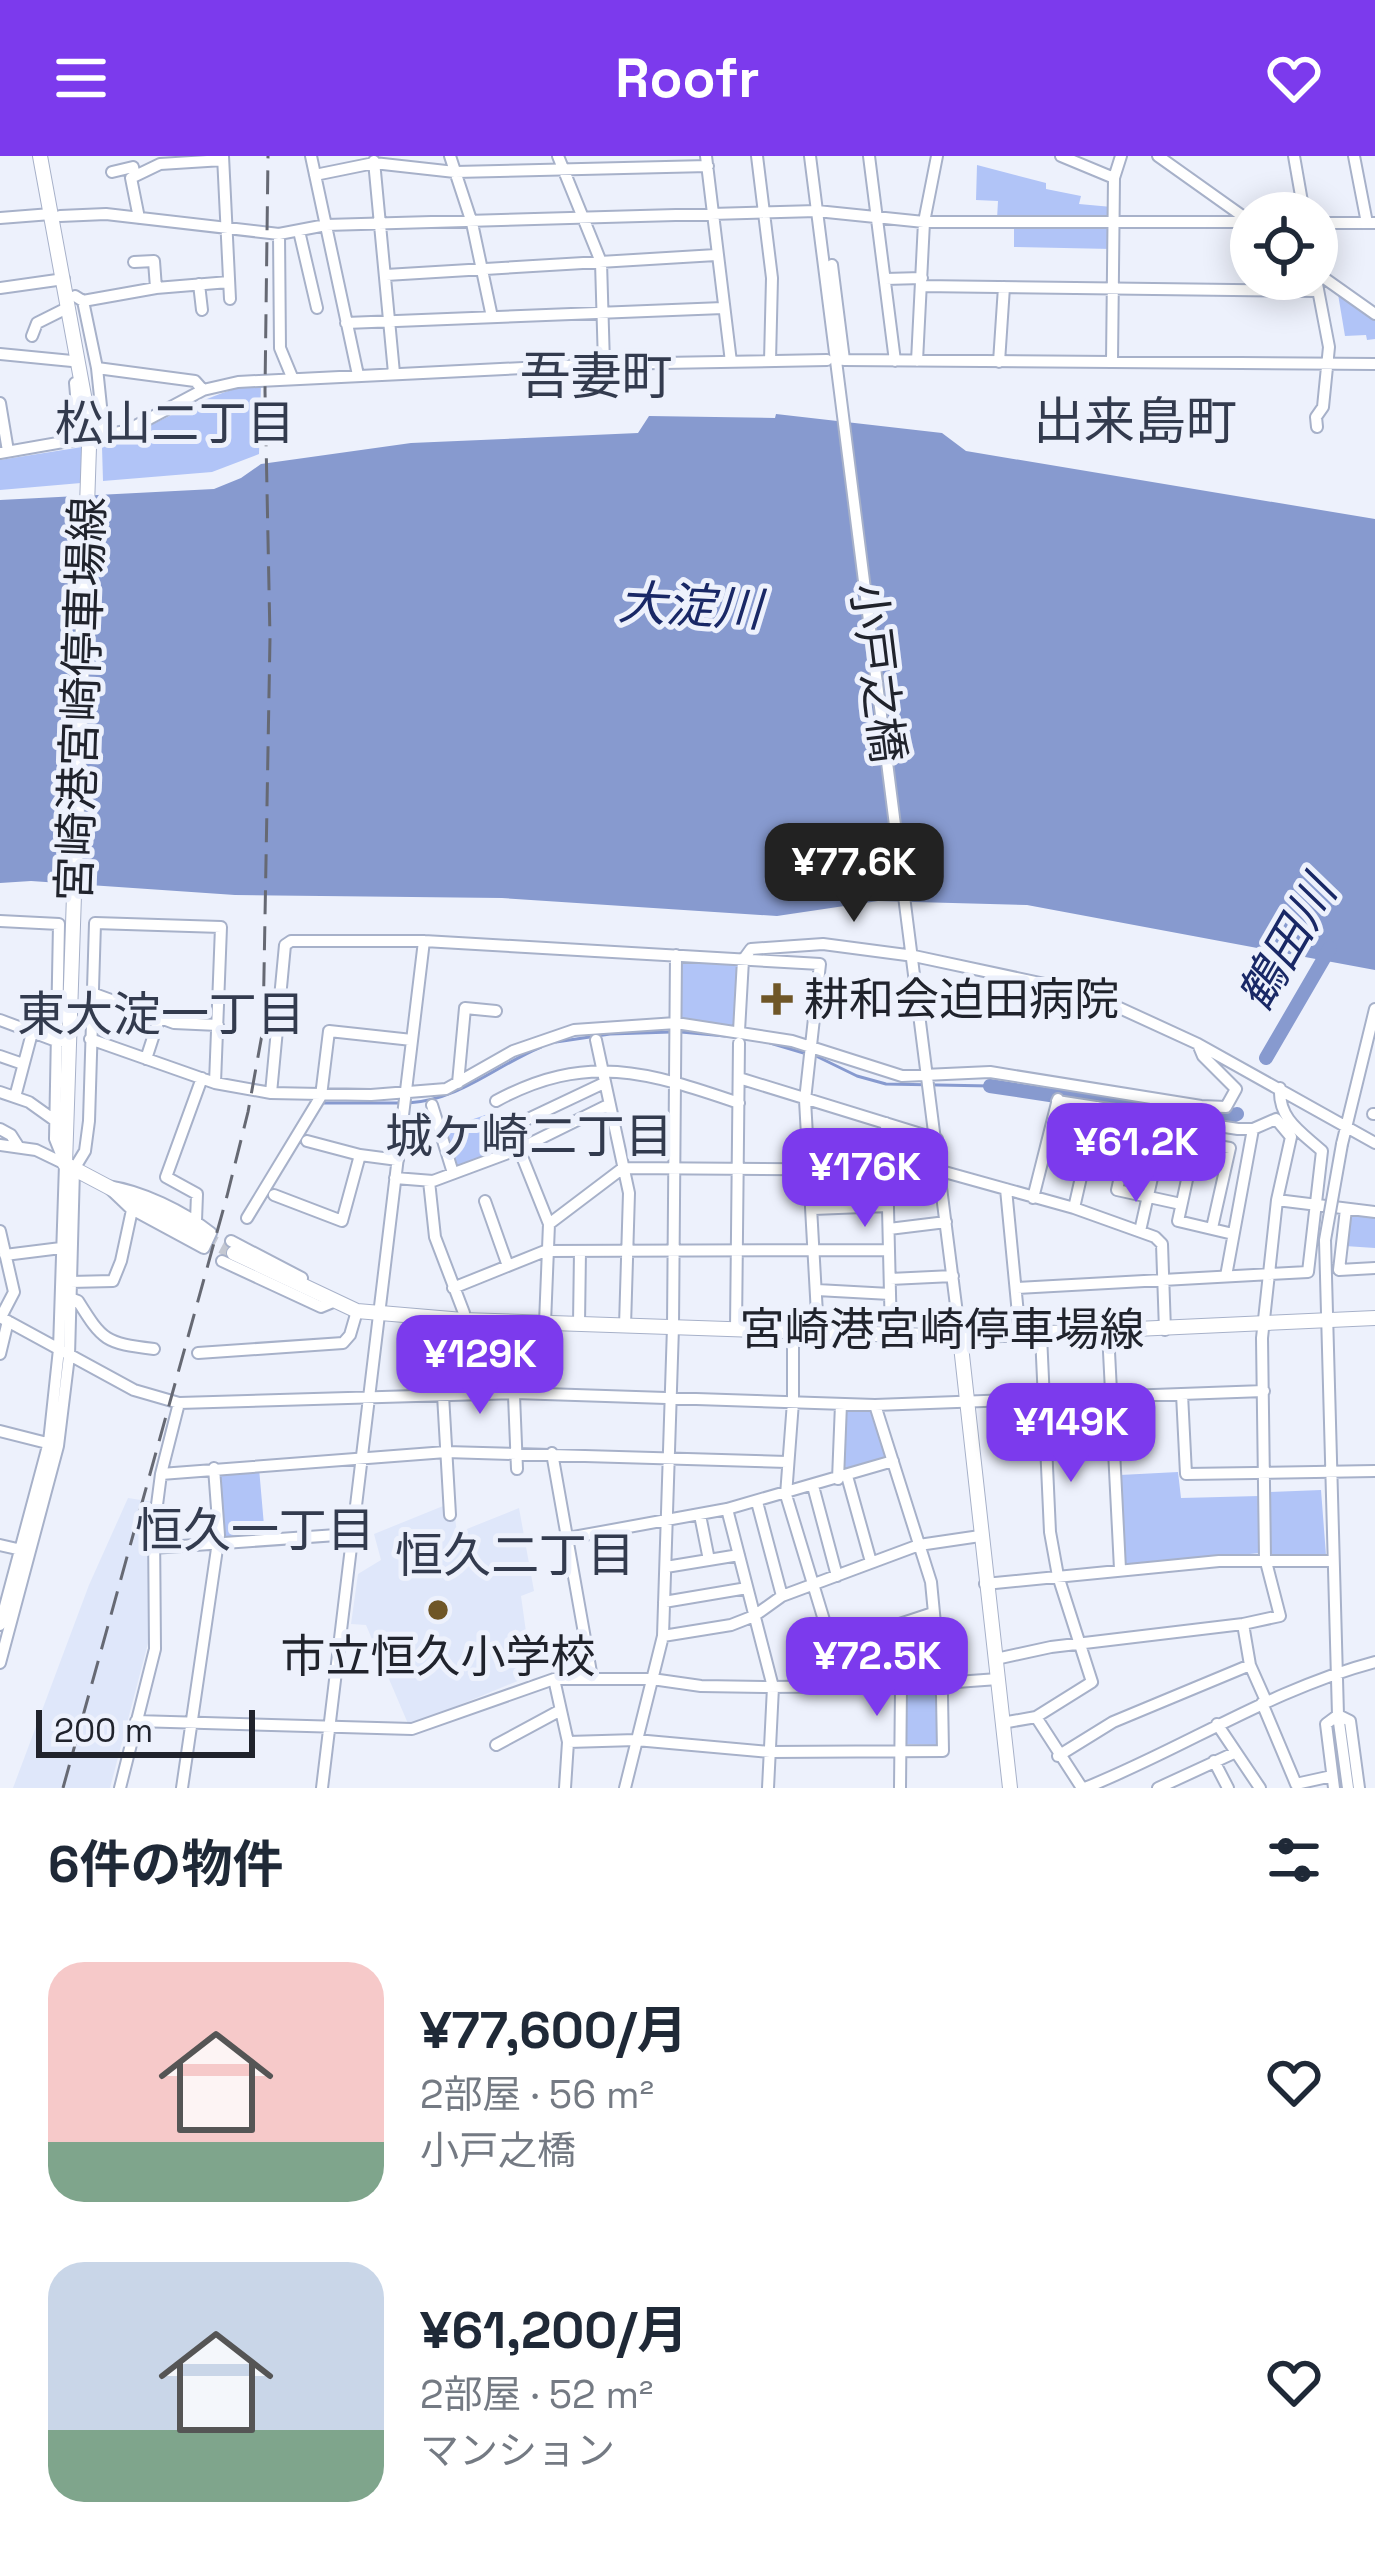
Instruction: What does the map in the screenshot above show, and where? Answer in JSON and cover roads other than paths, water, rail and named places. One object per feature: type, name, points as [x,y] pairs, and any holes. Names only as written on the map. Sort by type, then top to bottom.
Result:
[{"type":"main road","name":"宮崎港宮崎停車場線","points":[[45,156],[95,446],[70,1166]]},
{"type":"main road","name":"宮崎港宮崎停車場線","points":[[56,215],[64,279],[72,301]]},
{"type":"main road","points":[[70,1166],[203,1237]]},
{"type":"main road","name":"宮崎港宮崎停車場線","points":[[229,1251],[357,1311],[463,1320],[960,1337],[1375,1318]]},
{"type":"main road","points":[[960,1337],[1010,1788]]},
{"type":"street","points":[[139,174],[140,156]]},
{"type":"street","points":[[311,156],[358,375]]},
{"type":"street","points":[[450,156],[472,223],[492,317]]},
{"type":"street","points":[[757,156],[772,278],[770,361]]},
{"type":"street","points":[[810,156],[822,247],[830,248],[844,361],[1375,364]]},
{"type":"street","points":[[869,156],[895,361]]},
{"type":"street","points":[[917,361],[924,222],[937,156]]},
{"type":"street","points":[[1061,156],[1114,178]]},
{"type":"street","points":[[1112,362],[1114,178],[1121,156]]},
{"type":"street","points":[[1158,156],[1230,208]]},
{"type":"street","points":[[1294,156],[1300,192]]},
{"type":"street","points":[[1338,224],[1371,223],[1354,156]]},
{"type":"street","points":[[139,218],[131,178],[160,164],[223,158],[230,299]]},
{"type":"street","points":[[315,175],[374,160],[455,172],[560,162],[707,161],[731,362]]},
{"type":"street","points":[[374,160],[394,373]]},
{"type":"street","points":[[560,162],[601,262],[604,364]]},
{"type":"street","points":[[112,172],[134,167],[139,174]]},
{"type":"street","points":[[0,218],[139,218],[279,234],[326,225],[817,211],[924,222],[1230,222]]},
{"type":"street","points":[[299,230],[317,308]]},
{"type":"street","points":[[279,234],[280,348],[292,377]]},
{"type":"street","name":"小戸之橋","points":[[822,247],[960,1337]]},
{"type":"street","points":[[386,275],[716,255]]},
{"type":"street","points":[[134,262],[154,261],[156,288]]},
{"type":"street","points":[[0,288],[64,279]]},
{"type":"street","points":[[885,279],[1004,287],[1230,284]]},
{"type":"street","points":[[32,336],[37,323],[72,301],[229,282]]},
{"type":"street","points":[[199,284],[202,310]]},
{"type":"street","points":[[998,362],[1004,287]]},
{"type":"street","points":[[1338,293],[1375,314]]},
{"type":"street","points":[[1317,427],[1316,417],[1324,407],[1329,347],[1320,300]]},
{"type":"street","points":[[72,301],[80,440]]},
{"type":"street","points":[[72,301],[97,368],[104,435]]},
{"type":"street","points":[[346,323],[723,308]]},
{"type":"street","points":[[0,354],[72,361]]},
{"type":"street","points":[[97,368],[209,385],[604,364],[827,360]]},
{"type":"street","points":[[0,403],[4,452],[104,435],[152,421],[209,385]]},
{"type":"street","points":[[0,922],[59,923],[55,1138],[70,1166],[70,1298],[53,1444],[0,1624]]},
{"type":"street","points":[[64,1352],[61,1248],[70,1166],[85,1151],[89,1121],[95,923],[221,927],[215,1083]]},
{"type":"street","points":[[322,1788],[424,940]]},
{"type":"street","points":[[271,1093],[286,945],[291,941],[424,940],[820,964],[806,1100],[818,1332]]},
{"type":"street","points":[[736,1329],[739,1037],[743,960],[751,949],[802,944],[913,952],[1087,993],[1198,1045],[1375,1143]]},
{"type":"street","points":[[626,1788],[663,1636],[673,1327],[676,955]]},
{"type":"street","points":[[92,993],[159,1019],[218,1025]]},
{"type":"street","points":[[458,1083],[465,1008],[496,1011]]},
{"type":"street","points":[[1348,1788],[1338,1715],[1325,1240],[1342,1144],[1375,1009]]},
{"type":"street","points":[[146,1059],[159,1019]]},
{"type":"street","points":[[0,1020],[59,1042]]},
{"type":"street","points":[[89,1039],[215,1083],[271,1093],[404,1094],[429,1093],[458,1083],[540,1039],[574,1030],[676,1023],[890,1074],[990,1072],[1226,1107],[1236,1088],[1198,1045]]},
{"type":"street","points":[[247,1218],[282,1172],[320,1096],[329,1031],[412,1040]]},
{"type":"street","points":[[15,1097],[32,1033]]},
{"type":"street","points":[[596,1040],[629,1193],[625,1326]]},
{"type":"street","points":[[0,1056],[23,1064]]},
{"type":"street","points":[[496,1101],[532,1081],[601,1068],[675,1081],[740,1103]]},
{"type":"street","points":[[196,1221],[197,1194],[166,1177],[202,1078]]},
{"type":"street","points":[[740,1078],[937,1139]]},
{"type":"street","points":[[509,1129],[604,1083]]},
{"type":"street","points":[[1033,1198],[1061,1084]]},
{"type":"street","points":[[1017,1288],[1307,1272],[1322,1150],[1286,1118],[1280,1088]]},
{"type":"street","points":[[0,1092],[40,1108],[57,1122]]},
{"type":"street","points":[[996,1659],[1280,1616],[1265,1558],[1263,1325],[1277,1200],[1291,1137],[1276,1119],[1253,1129],[1057,1101]]},
{"type":"street","points":[[432,1105],[454,1173]]},
{"type":"street","points":[[395,1178],[429,1181],[454,1173],[519,1149],[608,1105]]},
{"type":"street","points":[[1075,1208],[1097,1107]]},
{"type":"street","points":[[886,1124],[891,1336]]},
{"type":"street","points":[[0,1129],[18,1146]]},
{"type":"street","points":[[1226,1276],[1253,1129]]},
{"type":"street","points":[[1181,1204],[1117,1190],[1130,1132],[1229,1148],[1212,1228]]},
{"type":"street","points":[[1140,1231],[1161,1138]]},
{"type":"street","points":[[307,1142],[398,1160]]},
{"type":"street","points":[[1196,1143],[1178,1221],[1233,1234]]},
{"type":"street","points":[[0,1145],[53,1156],[70,1166]]},
{"type":"street","points":[[519,1149],[549,1224],[545,1323]]},
{"type":"street","points":[[274,1195],[342,1221],[360,1155]]},
{"type":"street","points":[[549,1224],[623,1168],[887,1170]]},
{"type":"street","points":[[941,1171],[1075,1208],[1156,1237],[1162,1244],[1165,1330]]},
{"type":"street","points":[[429,1181],[435,1237],[463,1320]]},
{"type":"street","points":[[107,1186],[127,1189],[196,1221],[211,1233],[204,1248],[132,1210],[107,1186]]},
{"type":"street","points":[[1006,1190],[1020,1336]]},
{"type":"street","points":[[1277,1200],[1375,1212]]},
{"type":"street","points":[[485,1201],[508,1266]]},
{"type":"street","points":[[813,1209],[888,1206]]},
{"type":"street","points":[[1346,1209],[1339,1270],[1375,1268]]},
{"type":"street","points":[[70,1282],[112,1281],[132,1210]]},
{"type":"street","points":[[889,1229],[946,1222]]},
{"type":"street","points":[[0,1231],[14,1292],[3,1318],[0,1354]]},
{"type":"street","points":[[3,1255],[61,1248]]},
{"type":"street","points":[[453,1288],[545,1251],[889,1250]]},
{"type":"street","points":[[579,1324],[580,1251]]},
{"type":"street","points":[[890,1279],[952,1276]]},
{"type":"street","points":[[817,1290],[890,1294]]},
{"type":"street","points":[[70,1298],[78,1300],[95,1331],[125,1346],[154,1349]]},
{"type":"street","points":[[198,1353],[343,1343],[357,1311]]},
{"type":"street","points":[[3,1318],[145,1394],[179,1403],[515,1393],[875,1405],[1264,1391]]},
{"type":"street","points":[[511,1322],[517,1469]]},
{"type":"street","points":[[793,1331],[794,1402],[786,1495],[844,1686]]},
{"type":"street","points":[[1108,1332],[1120,1569]]},
{"type":"street","points":[[1002,1724],[1036,1717],[1092,1682],[1058,1576],[1050,1532],[1041,1335]]},
{"type":"street","points":[[1182,1394],[1186,1474],[1375,1471]]},
{"type":"street","points":[[443,1395],[450,1515]]},
{"type":"street","points":[[120,1788],[155,1649],[153,1548],[160,1474],[179,1403]]},
{"type":"street","points":[[841,1403],[842,1477],[872,1562]]},
{"type":"street","points":[[568,1742],[636,1740],[770,1752],[943,1750],[931,1582],[875,1405]]},
{"type":"street","points":[[0,1431],[53,1444]]},
{"type":"street","points":[[160,1474],[446,1452],[788,1462]]},
{"type":"street","points":[[552,1453],[592,1678]]},
{"type":"street","points":[[568,1538],[757,1502],[893,1462]]},
{"type":"street","points":[[182,1788],[218,1543],[214,1468]]},
{"type":"street","points":[[813,1486],[837,1576]]},
{"type":"street","points":[[757,1502],[782,1597]]},
{"type":"street","points":[[727,1509],[773,1687],[768,1788]]},
{"type":"street","points":[[700,1515],[709,1560]]},
{"type":"street","points":[[153,1548],[351,1534]]},
{"type":"street","points":[[663,1636],[716,1629],[754,1616],[782,1597],[919,1545],[980,1536]]},
{"type":"street","points":[[0,1545],[24,1551]]},
{"type":"street","points":[[0,1663],[24,1551]]},
{"type":"street","points":[[666,1567],[739,1555]]},
{"type":"street","points":[[985,1584],[1265,1558],[1332,1562]]},
{"type":"street","points":[[664,1602],[747,1588]]},
{"type":"street","points":[[830,1647],[934,1613]]},
{"type":"street","points":[[1243,1624],[1250,1665],[1296,1784],[1333,1782],[1326,1724],[1338,1715]]},
{"type":"street","points":[[1036,1717],[1083,1788],[1145,1763],[1264,1702],[1375,1662]]},
{"type":"street","points":[[1058,1756],[1113,1722],[1250,1665]]},
{"type":"street","points":[[136,1721],[412,1729],[554,1678],[773,1687],[998,1679]]},
{"type":"street","points":[[554,1678],[568,1742],[565,1788]]},
{"type":"street","points":[[900,1788],[901,1686]]},
{"type":"street","points":[[496,1745],[559,1711]]},
{"type":"street","points":[[1338,1715],[1350,1720],[1359,1788]]},
{"type":"street","points":[[1217,1724],[1260,1788]]},
{"type":"street","points":[[1158,1788],[1234,1753]]},
{"type":"street","points":[[1214,1761],[1228,1788]]},
{"type":"water","name":"大淀川","points":[[776,414],[942,433],[966,451],[1375,519],[1375,970],[1027,905],[878,901],[777,916],[502,898],[235,895],[0,883],[0,500],[214,489],[261,464],[411,443],[638,433],[649,416],[775,418]]},
{"type":"waterway","name":"鶴田川","points":[[1266,1058],[1330,948]]},
{"type":"waterway","points":[[556,1042],[671,1032]]},
{"type":"waterway","points":[[681,1032],[725,1036]]},
{"type":"waterway","points":[[770,1043],[807,1054]]},
{"type":"waterway","points":[[408,1103],[461,1089],[541,1047]]},
{"type":"waterway","points":[[816,1056],[886,1084],[990,1086]]},
{"type":"waterway","name":"鶴田川","points":[[990,1086],[1220,1121],[1237,1114]]},
{"type":"waterway","points":[[324,1103],[398,1103]]},
{"type":"tunnel","points":[[203,1237],[234,1253]]},
{"type":"railway","points":[[63,1788],[227,1196],[263,1029],[270,638],[265,391],[268,156]]},
{"type":"place","name":"耕和会迫田病院","points":[[777,999]]},
{"type":"place","name":"市立恒久小学校","points":[[438,1610]]},
{"type":"district","name":"吾妻町","points":[[596,376]]},
{"type":"district","name":"出来島町","points":[[1135,421]]},
{"type":"district","name":"松山二丁目","points":[[175,423]]},
{"type":"district","name":"東大淀一丁目","points":[[161,1014]]},
{"type":"district","name":"城ケ崎二丁目","points":[[529,1136]]},
{"type":"district","name":"恒久一丁目","points":[[255,1530]]},
{"type":"district","name":"恒久二丁目","points":[[515,1555]]}]
